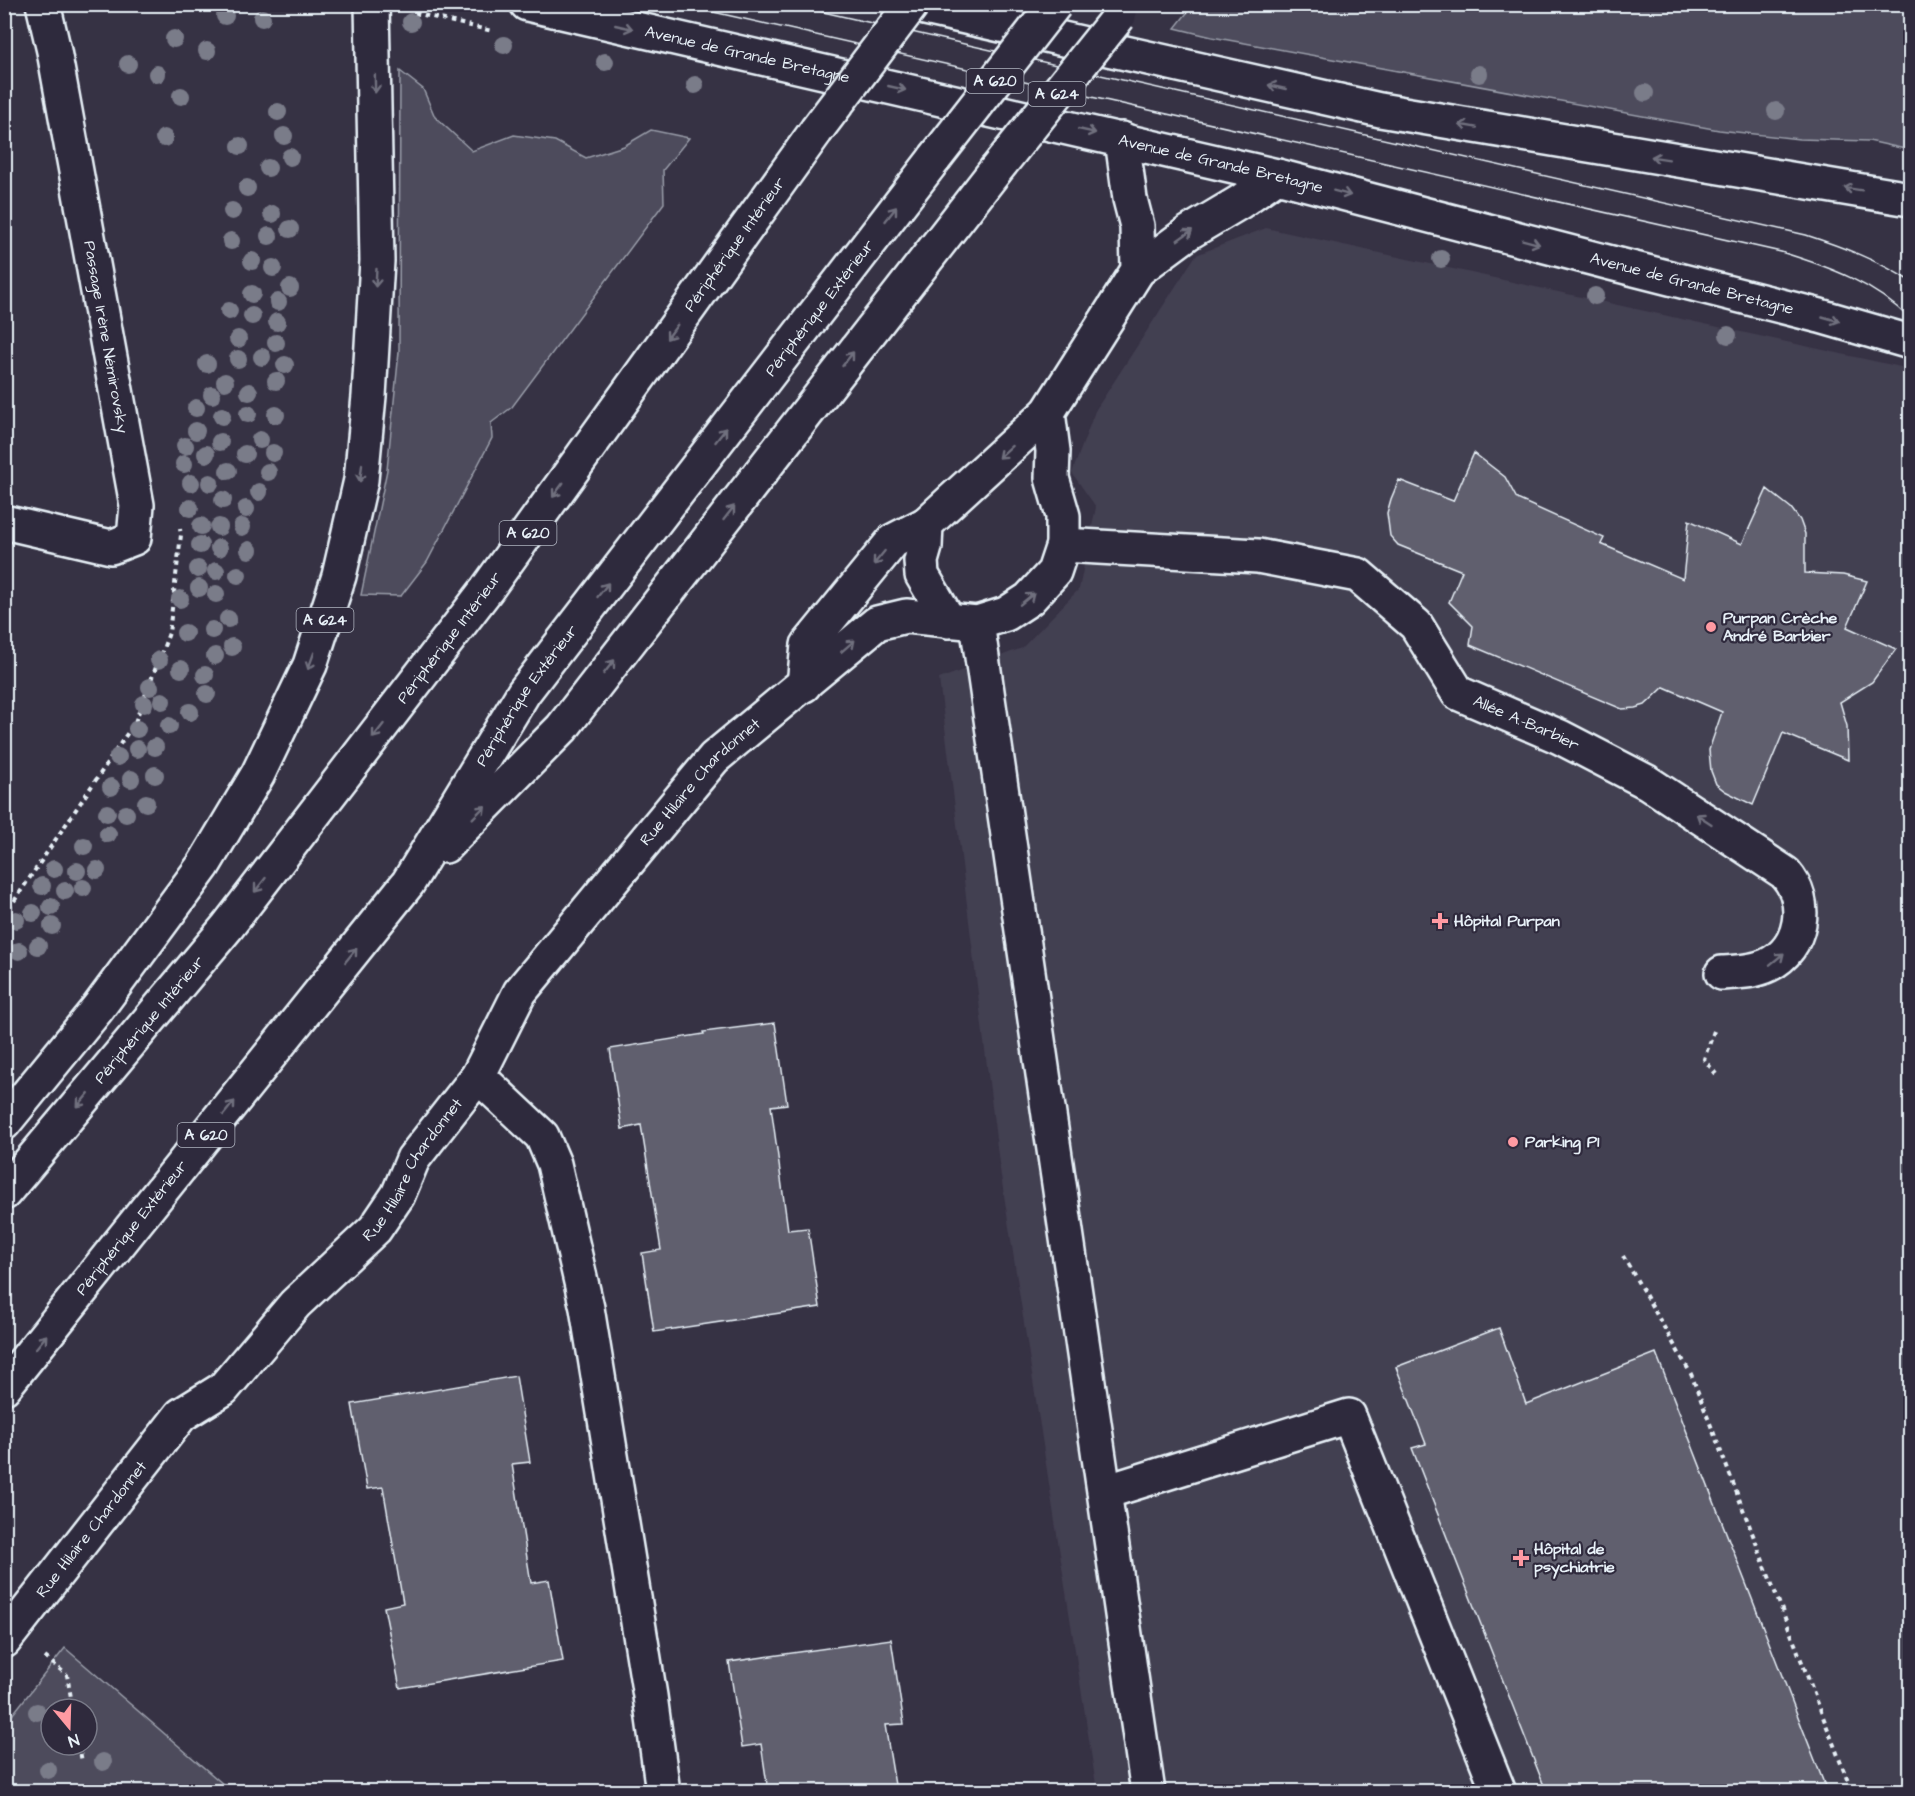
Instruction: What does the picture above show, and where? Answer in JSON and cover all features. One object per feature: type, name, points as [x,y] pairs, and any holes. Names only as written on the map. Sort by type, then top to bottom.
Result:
[{"type":"main road","name":"Passage Irène Némirovsky","points":[[4,522],[111,547],[134,538],[137,505],[44,4]]},
{"type":"main road","name":"Avenue de Grande Bretagne","points":[[526,4],[1277,176],[1820,316],[1911,342]]},
{"type":"main road","points":[[909,4],[1380,111],[1911,199]]},
{"type":"main road","name":"Périphérique Intérieur","points":[[4,1193],[228,926],[480,598],[909,4]]},
{"type":"main road","name":"Périphérique Extérieur","points":[[4,1387],[408,883],[524,692],[934,158],[1056,4]]},
{"type":"main road","name":"A 624","points":[[408,883],[562,728],[995,171],[1124,10]]},
{"type":"main road","name":"A 624","points":[[4,1123],[98,1008],[203,866],[258,774],[310,665],[339,576],[361,480],[369,396],[377,261],[373,15]]},
{"type":"main road","points":[[1122,140],[1130,199],[1137,226],[1138,270]]},
{"type":"main road","points":[[804,685],[808,645],[893,541],[926,524],[1048,412],[1138,270],[1188,233],[1240,202],[1277,176]]},
{"type":"main road","name":"Rue Hilaire Chardonnet","points":[[8,1636],[181,1414],[223,1389],[295,1304],[375,1229],[398,1195],[413,1159],[478,1076],[520,992],[714,758],[877,623],[906,616],[963,622],[1006,614],[1029,599],[1054,572],[1063,545],[1063,516],[1052,478],[1053,450],[1048,412]]},
{"type":"main road","points":[[926,524],[925,547],[921,561],[922,575],[963,622],[1104,1492],[1148,1791]]},
{"type":"main road","name":"Allée A.-Barbier","points":[[1063,545],[1258,556],[1358,575],[1416,625],[1458,693],[1560,737],[1647,782],[1785,873],[1792,881],[1799,896],[1801,916],[1797,933],[1784,953],[1770,964],[1755,970],[1722,973]]},
{"type":"main road","points":[[478,1076],[542,1136],[555,1164],[586,1308],[647,1676],[663,1791]]},
{"type":"main road","points":[[1104,1492],[1349,1416],[1499,1791]]},
{"type":"path","points":[[1714,1031],[1704,1059],[1716,1074]]},
{"type":"path","points":[[1623,1256],[1691,1374],[1852,1791]]},
{"type":"path","points":[[8,1636],[67,1675],[70,1697]]},
{"type":"path","points":[[81,1757],[82,1762]]},
{"type":"shaded area","points":[[1194,4],[1910,5],[1910,150],[1869,141],[1799,139],[1719,130],[1212,37],[1175,28]]},
{"type":"shaded area","points":[[400,71],[423,89],[435,117],[472,151],[514,135],[555,141],[586,158],[624,146],[651,130],[689,138],[663,170],[664,203],[512,407],[491,423],[492,438],[427,562],[401,596],[361,595],[387,470],[399,352]]},
{"type":"shaded area","name":"Hôpital Purpan","points":[[1266,228],[1910,369],[1910,1791],[1097,1791],[999,1163],[939,679],[1022,648],[1079,589],[1096,507],[1072,473],[1095,411],[1196,255]]},
{"type":"shaded area","points":[[65,1648],[231,1791],[5,1791],[5,1724]]},
{"type":"building","name":"Purpan Crèche André Barbier","points":[[1474,453],[1505,477],[1517,499],[1604,538],[1601,544],[1683,579],[1689,520],[1742,544],[1767,489],[1791,508],[1800,520],[1805,534],[1805,573],[1843,575],[1867,581],[1847,627],[1896,649],[1872,682],[1840,702],[1847,726],[1848,760],[1783,733],[1753,805],[1716,784],[1711,771],[1709,750],[1722,712],[1664,687],[1645,705],[1622,709],[1470,645],[1473,626],[1449,602],[1462,571],[1398,545],[1390,536],[1387,513],[1399,480],[1453,501]]},
{"type":"building","points":[[775,1023],[787,1104],[771,1106],[788,1230],[808,1228],[820,1307],[654,1332],[642,1253],[661,1250],[641,1125],[622,1129],[610,1049],[704,1034],[703,1032]]},
{"type":"building","name":"Hôpital de psychiatrie","points":[[1499,1328],[1526,1404],[1656,1353],[1827,1791],[1546,1791],[1412,1448],[1426,1444],[1396,1367]]},
{"type":"building","points":[[516,1376],[530,1462],[512,1464],[531,1583],[549,1580],[563,1661],[400,1688],[384,1607],[403,1603],[383,1487],[367,1489],[352,1404]]},
{"type":"building","points":[[891,1639],[904,1724],[885,1725],[896,1791],[768,1791],[761,1744],[742,1747],[729,1662]]},
{"type":"tram line","points":[[678,4],[1781,252],[1834,270],[1866,286],[1882,295],[1910,319]]},
{"type":"tram line","points":[[788,4],[1806,235],[1860,255],[1910,281]]},
{"type":"place","name":"Purpan Crèche André Barbier","points":[[1711,627]]},
{"type":"place","name":"Hôpital Purpan","points":[[1440,921]]},
{"type":"place","name":"Parking P1","points":[[1513,1142]]},
{"type":"place","name":"Hôpital de psychiatrie","points":[[1521,1558]]}]
